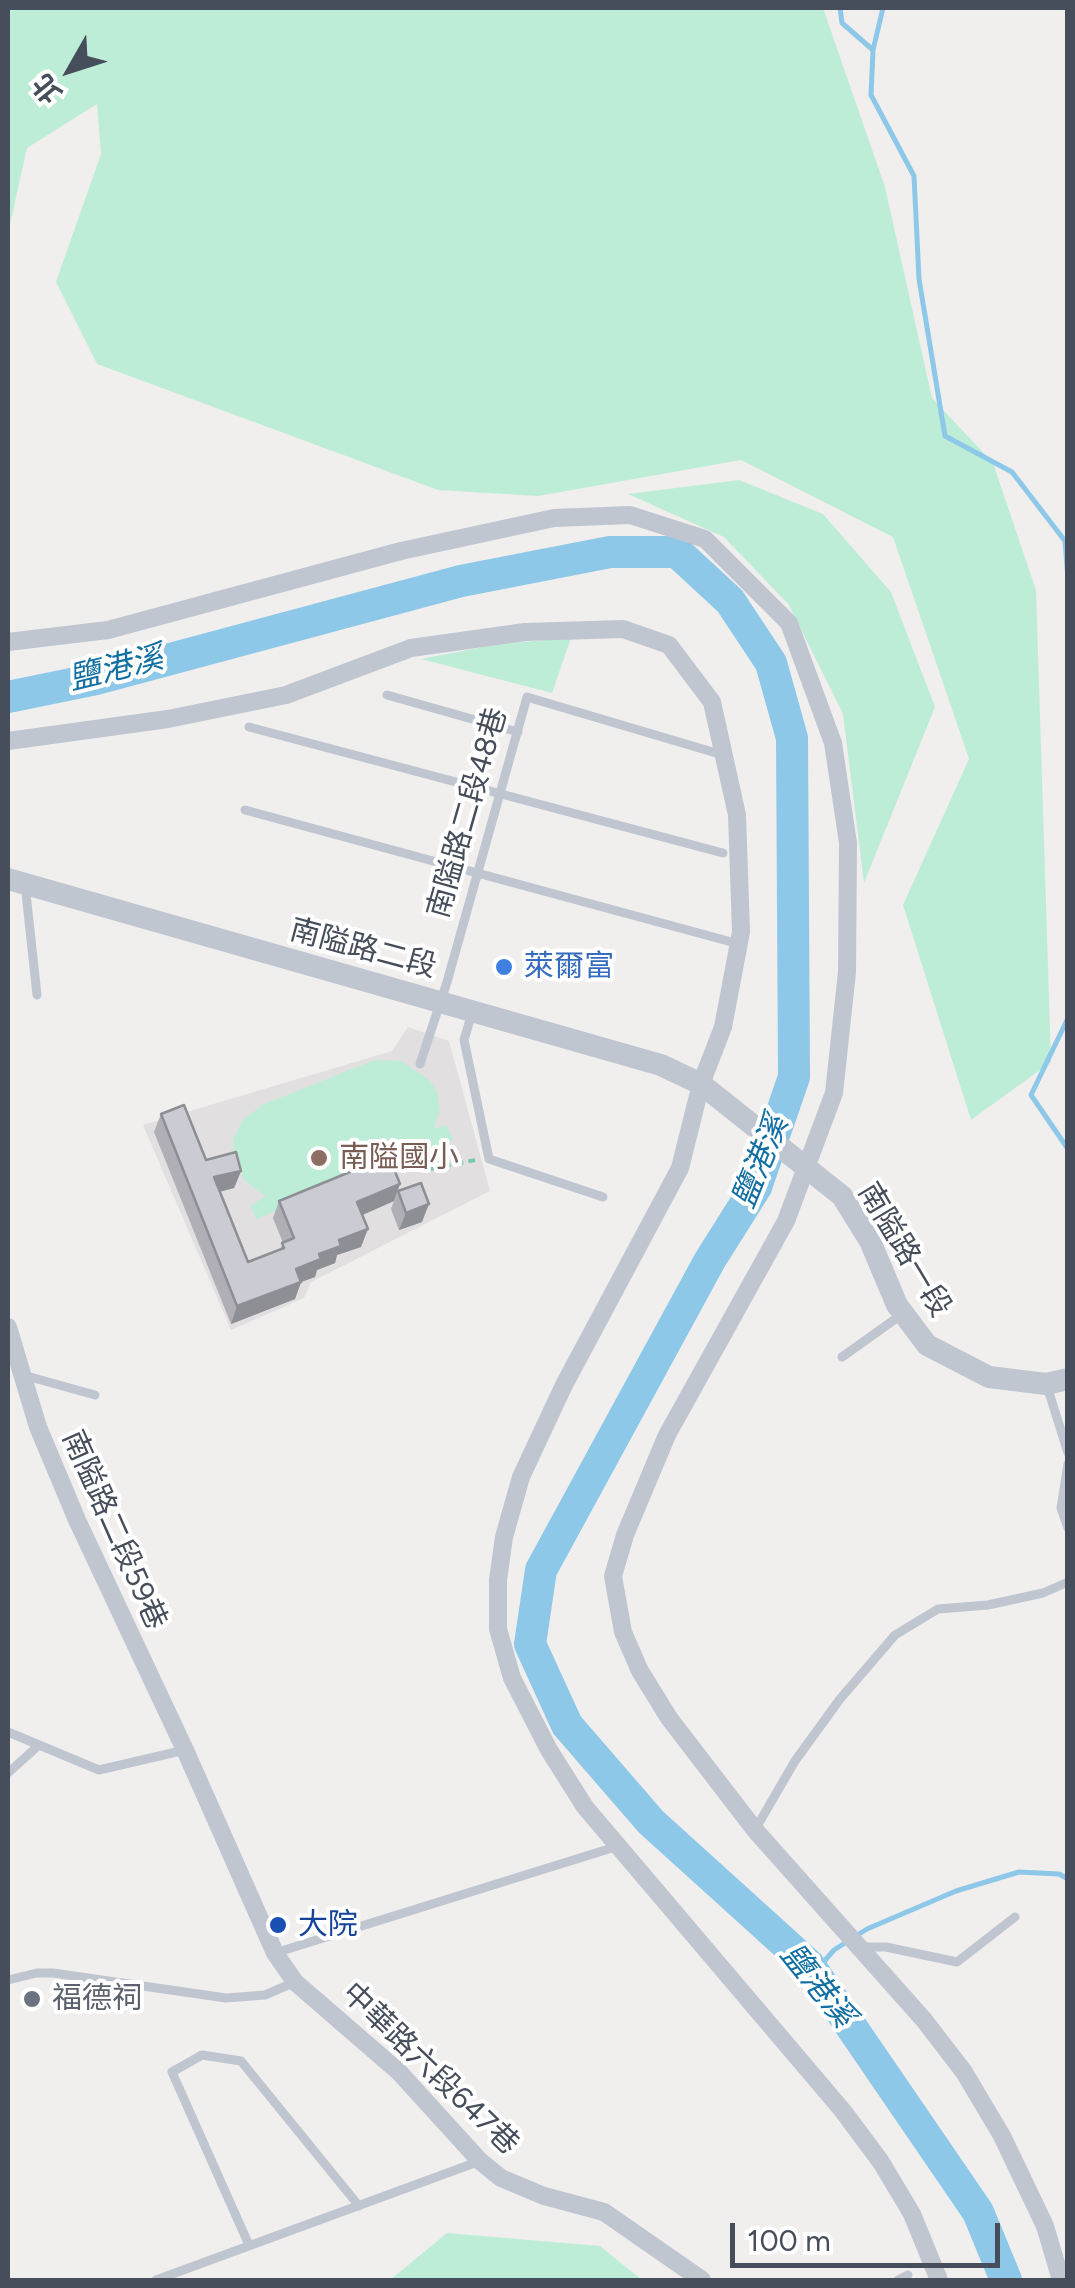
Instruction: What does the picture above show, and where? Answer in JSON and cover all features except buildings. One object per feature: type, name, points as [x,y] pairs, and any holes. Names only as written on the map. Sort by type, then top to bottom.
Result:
[{"type":"street","points":[[8,642],[108,630],[402,552],[554,518],[630,514],[705,539],[789,624],[833,743],[848,842],[847,972],[834,1092],[786,1221],[667,1436],[625,1534],[613,1576],[623,1632],[640,1671],[669,1718],[756,1830],[924,2020],[964,2072],[1002,2136],[1045,2226],[1060,2280]]},
{"type":"street","points":[[8,741],[168,719],[286,695],[410,648],[525,632],[623,629],[669,645],[712,702],[736,815],[739,944],[724,1026],[701,1084],[680,1168],[564,1385],[521,1477],[504,1538],[498,1580],[498,1629],[512,1678],[549,1750],[585,1807],[881,2162],[912,2214],[939,2280]]},
{"type":"street","name":"南隘路二段","points":[[16,882],[441,1000],[661,1065],[701,1084]]},
{"type":"street","name":"南隘路一段","points":[[701,1084],[842,1196],[870,1241],[903,1314],[927,1345],[989,1377],[1057,1381]]},
{"type":"street","name":"南隘路二段59巷","points":[[8,1327],[20,1374],[77,1520],[185,1750]]},
{"type":"street","name":"中華路六段647巷","points":[[185,1750],[275,1954],[295,1982],[399,2072],[480,2161],[502,2178],[544,2196],[604,2212],[702,2280]]},
{"type":"lane","points":[[388,696],[518,732]]},
{"type":"lane","name":"南隘路二段48巷","points":[[420,1064],[527,698],[723,755]]},
{"type":"lane","points":[[249,728],[722,853]]},
{"type":"lane","points":[[245,810],[739,944]]},
{"type":"lane","points":[[16,882],[37,995]]},
{"type":"lane","points":[[473,1011],[464,1040],[490,1159],[604,1197]]},
{"type":"lane","points":[[842,1358],[903,1314]]},
{"type":"lane","points":[[20,1374],[95,1395]]},
{"type":"lane","points":[[1057,1381],[1068,1453]]},
{"type":"lane","points":[[1068,1464],[1061,1508],[1068,1528]]},
{"type":"lane","points":[[756,1830],[795,1761],[840,1699],[895,1635],[938,1609],[988,1605],[1068,1582]]},
{"type":"lane","points":[[8,1732],[99,1770],[185,1750]]},
{"type":"lane","points":[[8,1774],[39,1745]]},
{"type":"lane","points":[[275,1954],[615,1847]]},
{"type":"lane","points":[[859,1946],[886,1947],[957,1962],[1016,1917]]},
{"type":"lane","points":[[8,1980],[27,1974],[53,1974],[226,1998],[264,1994],[295,1982]]},
{"type":"lane","points":[[249,2246],[172,2072],[202,2055],[241,2061],[360,2206]]},
{"type":"lane","points":[[156,2280],[480,2161]]},
{"type":"lane","points":[[898,2280],[908,2275]]},
{"type":"path","points":[[430,1169],[490,1159]]},
{"type":"shaded area","name":"南隘國小","points":[[408,1027],[449,1041],[490,1191],[311,1282],[304,1298],[231,1330],[143,1125],[392,1051]]},
{"type":"green space","points":[[8,8],[823,8],[885,187],[932,398],[993,463],[1036,590],[1051,1062],[971,1120],[903,905],[969,759],[893,537],[741,460],[538,496],[438,490],[97,364],[56,282],[101,154],[97,104],[27,148],[8,233]]},
{"type":"green space","points":[[739,480],[823,514],[891,592],[935,707],[864,883],[843,714],[789,605],[724,537],[628,494]]},
{"type":"green space","points":[[571,638],[552,693],[421,659],[499,644]]},
{"type":"green space","points":[[375,1060],[401,1061],[429,1080],[437,1092],[440,1109],[434,1129],[447,1125],[453,1140],[256,1219],[250,1205],[266,1197],[244,1180],[234,1159],[233,1140],[242,1121],[262,1105]]},
{"type":"green space","points":[[447,2233],[600,2246],[642,2280],[390,2280]]},
{"type":"waterway","points":[[840,8],[842,23],[873,50]]},
{"type":"waterway","points":[[883,8],[873,50],[871,95],[914,176],[919,279],[945,436],[1012,472],[1065,541],[1068,579]]},
{"type":"waterway","name":"鹽港溪","points":[[8,697],[96,679],[461,581],[610,552],[677,552],[730,601],[771,663],[792,738],[794,1077],[756,1187],[710,1260],[541,1570],[530,1644],[567,1725],[651,1822],[809,1965],[978,2212],[1006,2280]]},
{"type":"waterway","points":[[1068,1018],[1031,1095],[1068,1149]]},
{"type":"waterway","points":[[814,1973],[834,1950],[867,1929],[956,1891],[1019,1872],[1059,1874],[1068,1879]]},
{"type":"place","name":"萊爾富","points":[[504,967]]},
{"type":"place","name":"南隘國小","points":[[319,1158]]},
{"type":"place","name":"大院","points":[[278,1925]]},
{"type":"place","name":"福德祠","points":[[32,1999]]}]
